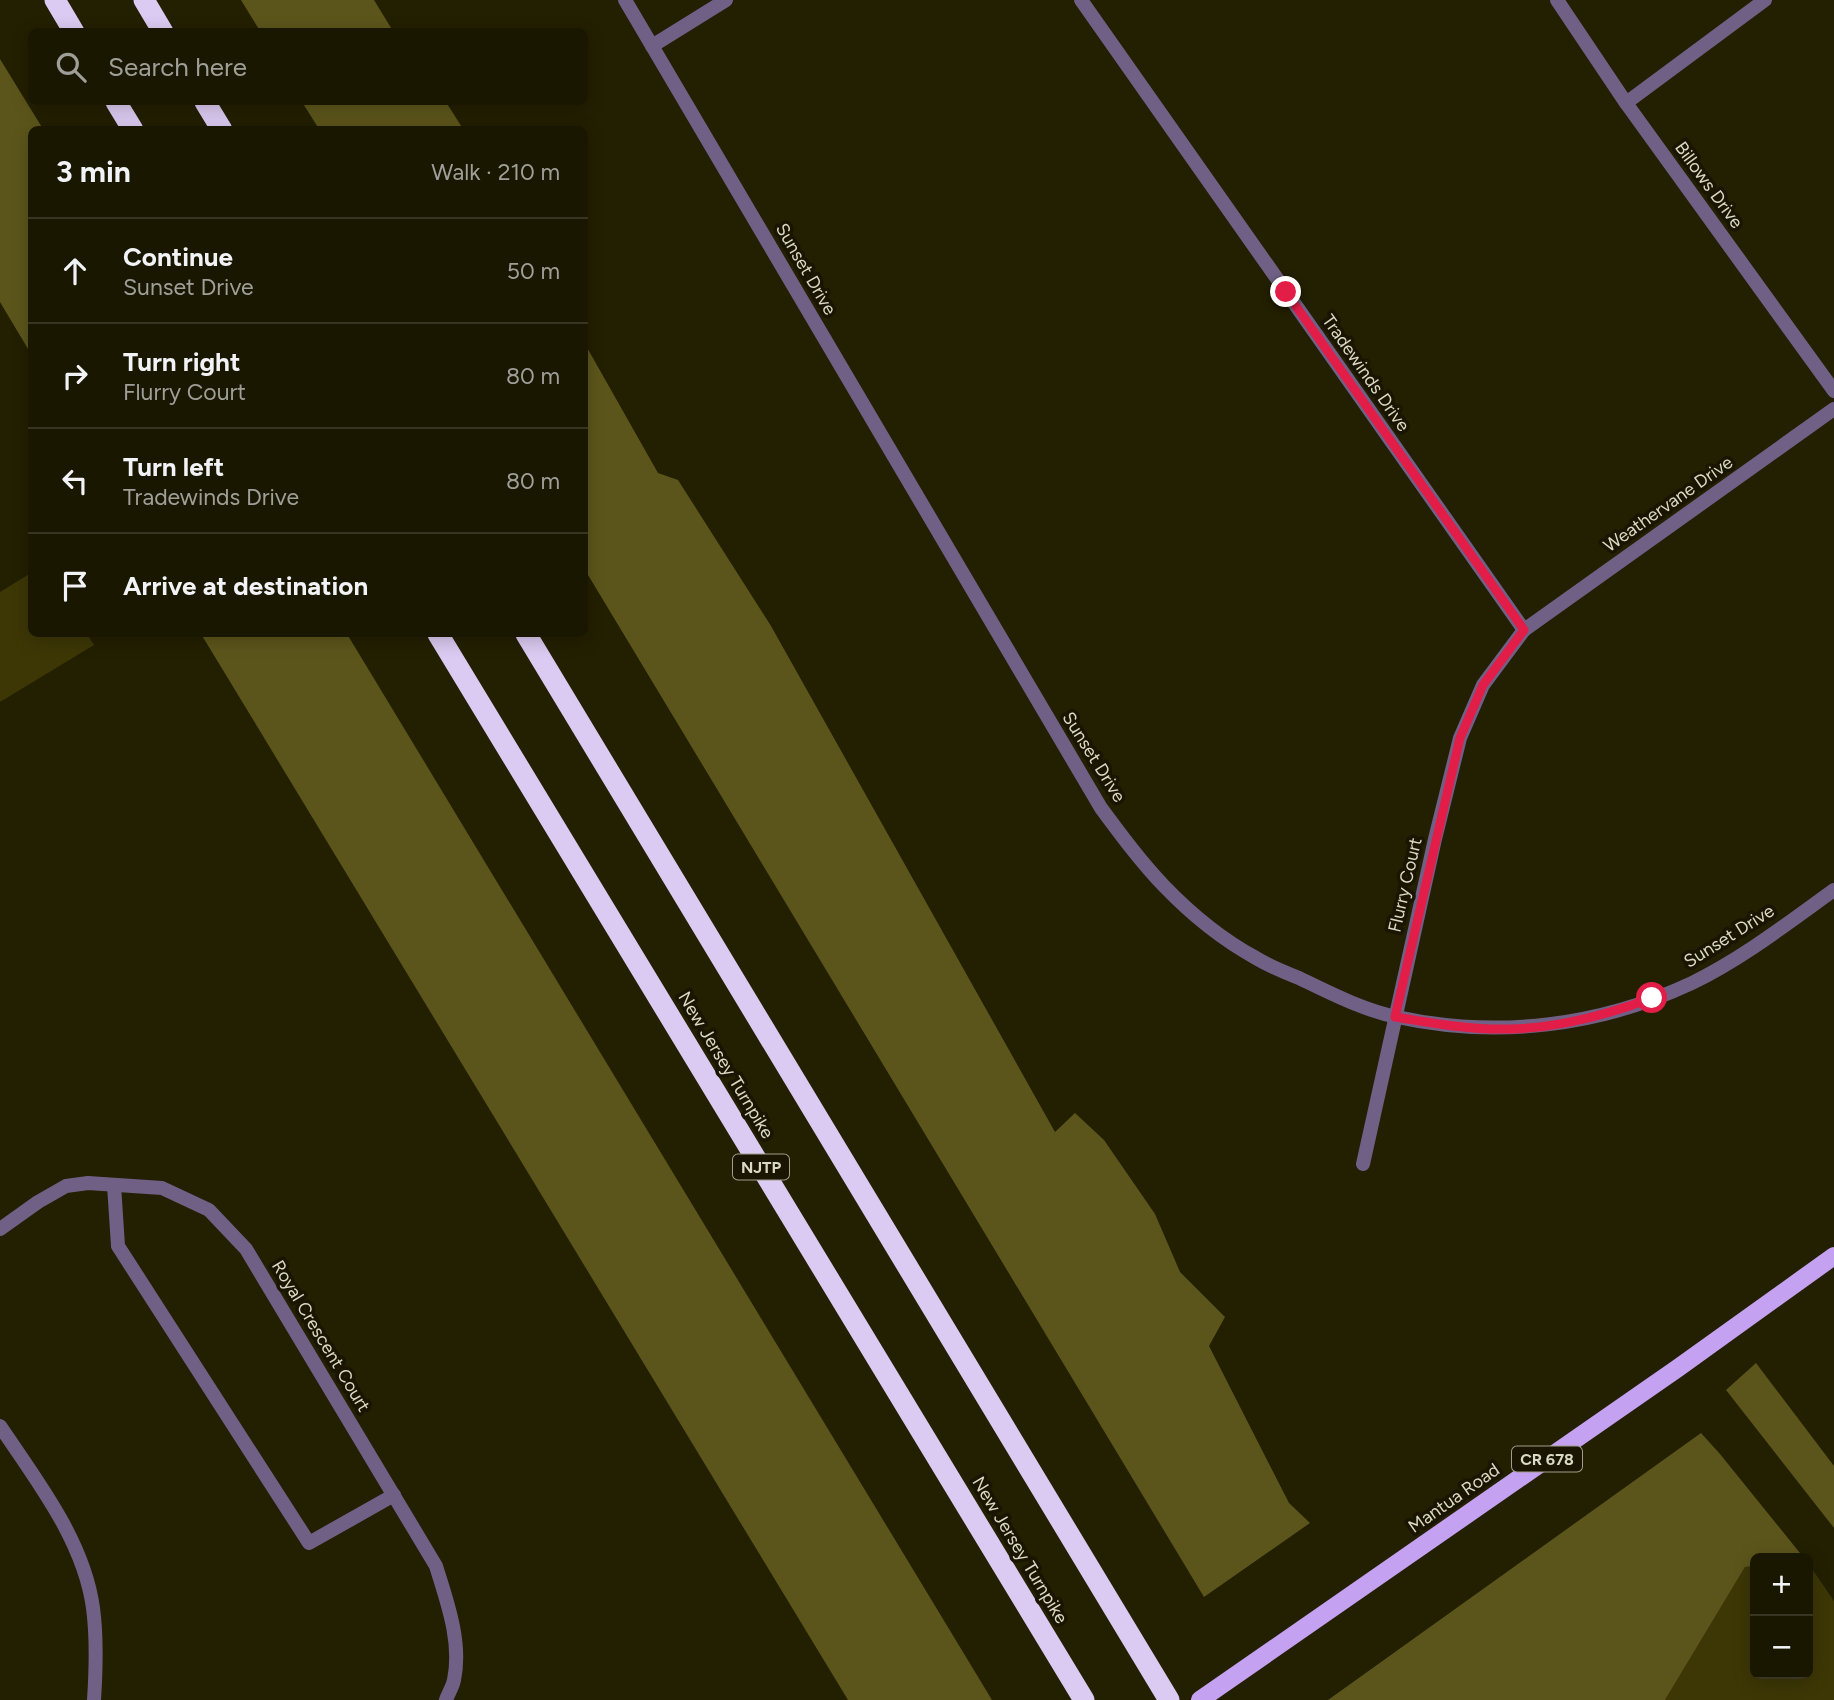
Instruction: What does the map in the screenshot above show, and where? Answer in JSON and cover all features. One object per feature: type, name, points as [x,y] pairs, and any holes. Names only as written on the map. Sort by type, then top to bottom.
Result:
[{"type":"highway","points":[[55,0],[72,28]]},
{"type":"highway","points":[[144,0],[161,28]]},
{"type":"highway","points":[[118,105],[131,126]]},
{"type":"highway","points":[[207,105],[220,126]]},
{"type":"highway","name":"New Jersey Turnpike","points":[[440,637],[1084,1700]]},
{"type":"highway","points":[[528,637],[1169,1700]]},
{"type":"main road","name":"Mantua Road","points":[[1200,1700],[1834,1256]]},
{"type":"street","name":"Sunset Drive","points":[[625,0],[1101,808],[1165,887],[1211,927],[1254,957],[1354,1003],[1395,1017],[1449,1025],[1510,1029],[1572,1022],[1633,1005],[1690,983],[1721,968],[1834,890]]},
{"type":"street","points":[[652,46],[726,0]]},
{"type":"street","name":"Tradewinds Drive","points":[[1081,0],[1524,630]]},
{"type":"street","name":"Billows Drive","points":[[1557,0],[1626,103],[1834,391]]},
{"type":"street","points":[[1626,103],[1765,0]]},
{"type":"street","name":"Weathervane Drive","points":[[1524,630],[1834,409]]},
{"type":"street","name":"Flurry Court","points":[[1363,1164],[1460,738],[1483,685],[1524,630]]},
{"type":"street","name":"Royal Crescent Court","points":[[0,1229],[66,1186],[88,1183],[162,1188],[209,1210],[246,1249],[436,1566],[450,1612],[456,1650],[454,1680],[446,1700]]},
{"type":"street","points":[[114,1185],[118,1246],[309,1543],[394,1495]]},
{"type":"street","points":[[0,1426],[51,1502],[78,1552],[93,1606],[96,1666],[94,1700]]},
{"type":"shaded area","points":[[241,0],[374,0],[391,28],[258,28]]},
{"type":"shaded area","points":[[0,59],[41,126],[28,126],[28,349],[0,302]]},
{"type":"shaded area","points":[[304,105],[448,105],[461,126],[317,126]]},
{"type":"shaded area","points":[[588,349],[658,473],[678,480],[771,626],[1055,1132],[1075,1113],[1104,1140],[1155,1214],[1180,1272],[1225,1317],[1209,1346],[1289,1503],[1310,1523],[1204,1597],[588,575]]},
{"type":"shaded area","points":[[28,575],[28,637],[89,637],[94,645],[0,702],[0,592]]},
{"type":"shaded area","points":[[203,637],[349,637],[992,1700],[848,1700]]},
{"type":"shaded area","points":[[1756,1363],[1834,1466],[1834,1528],[1726,1390]]},
{"type":"shaded area","points":[[1701,1433],[1800,1553],[1750,1553],[1750,1566],[1745,1567],[1665,1700],[1328,1700]]},
{"type":"shaded area","points":[[1750,1566],[1750,1679],[1813,1679],[1813,1570],[1834,1601],[1834,1700],[1665,1700],[1745,1567]]},
{"type":"route","points":[[1286,292],[1524,630],[1483,685],[1460,738],[1434,839],[1395,1017],[1438,1024],[1510,1029],[1572,1022],[1652,998]]}]
